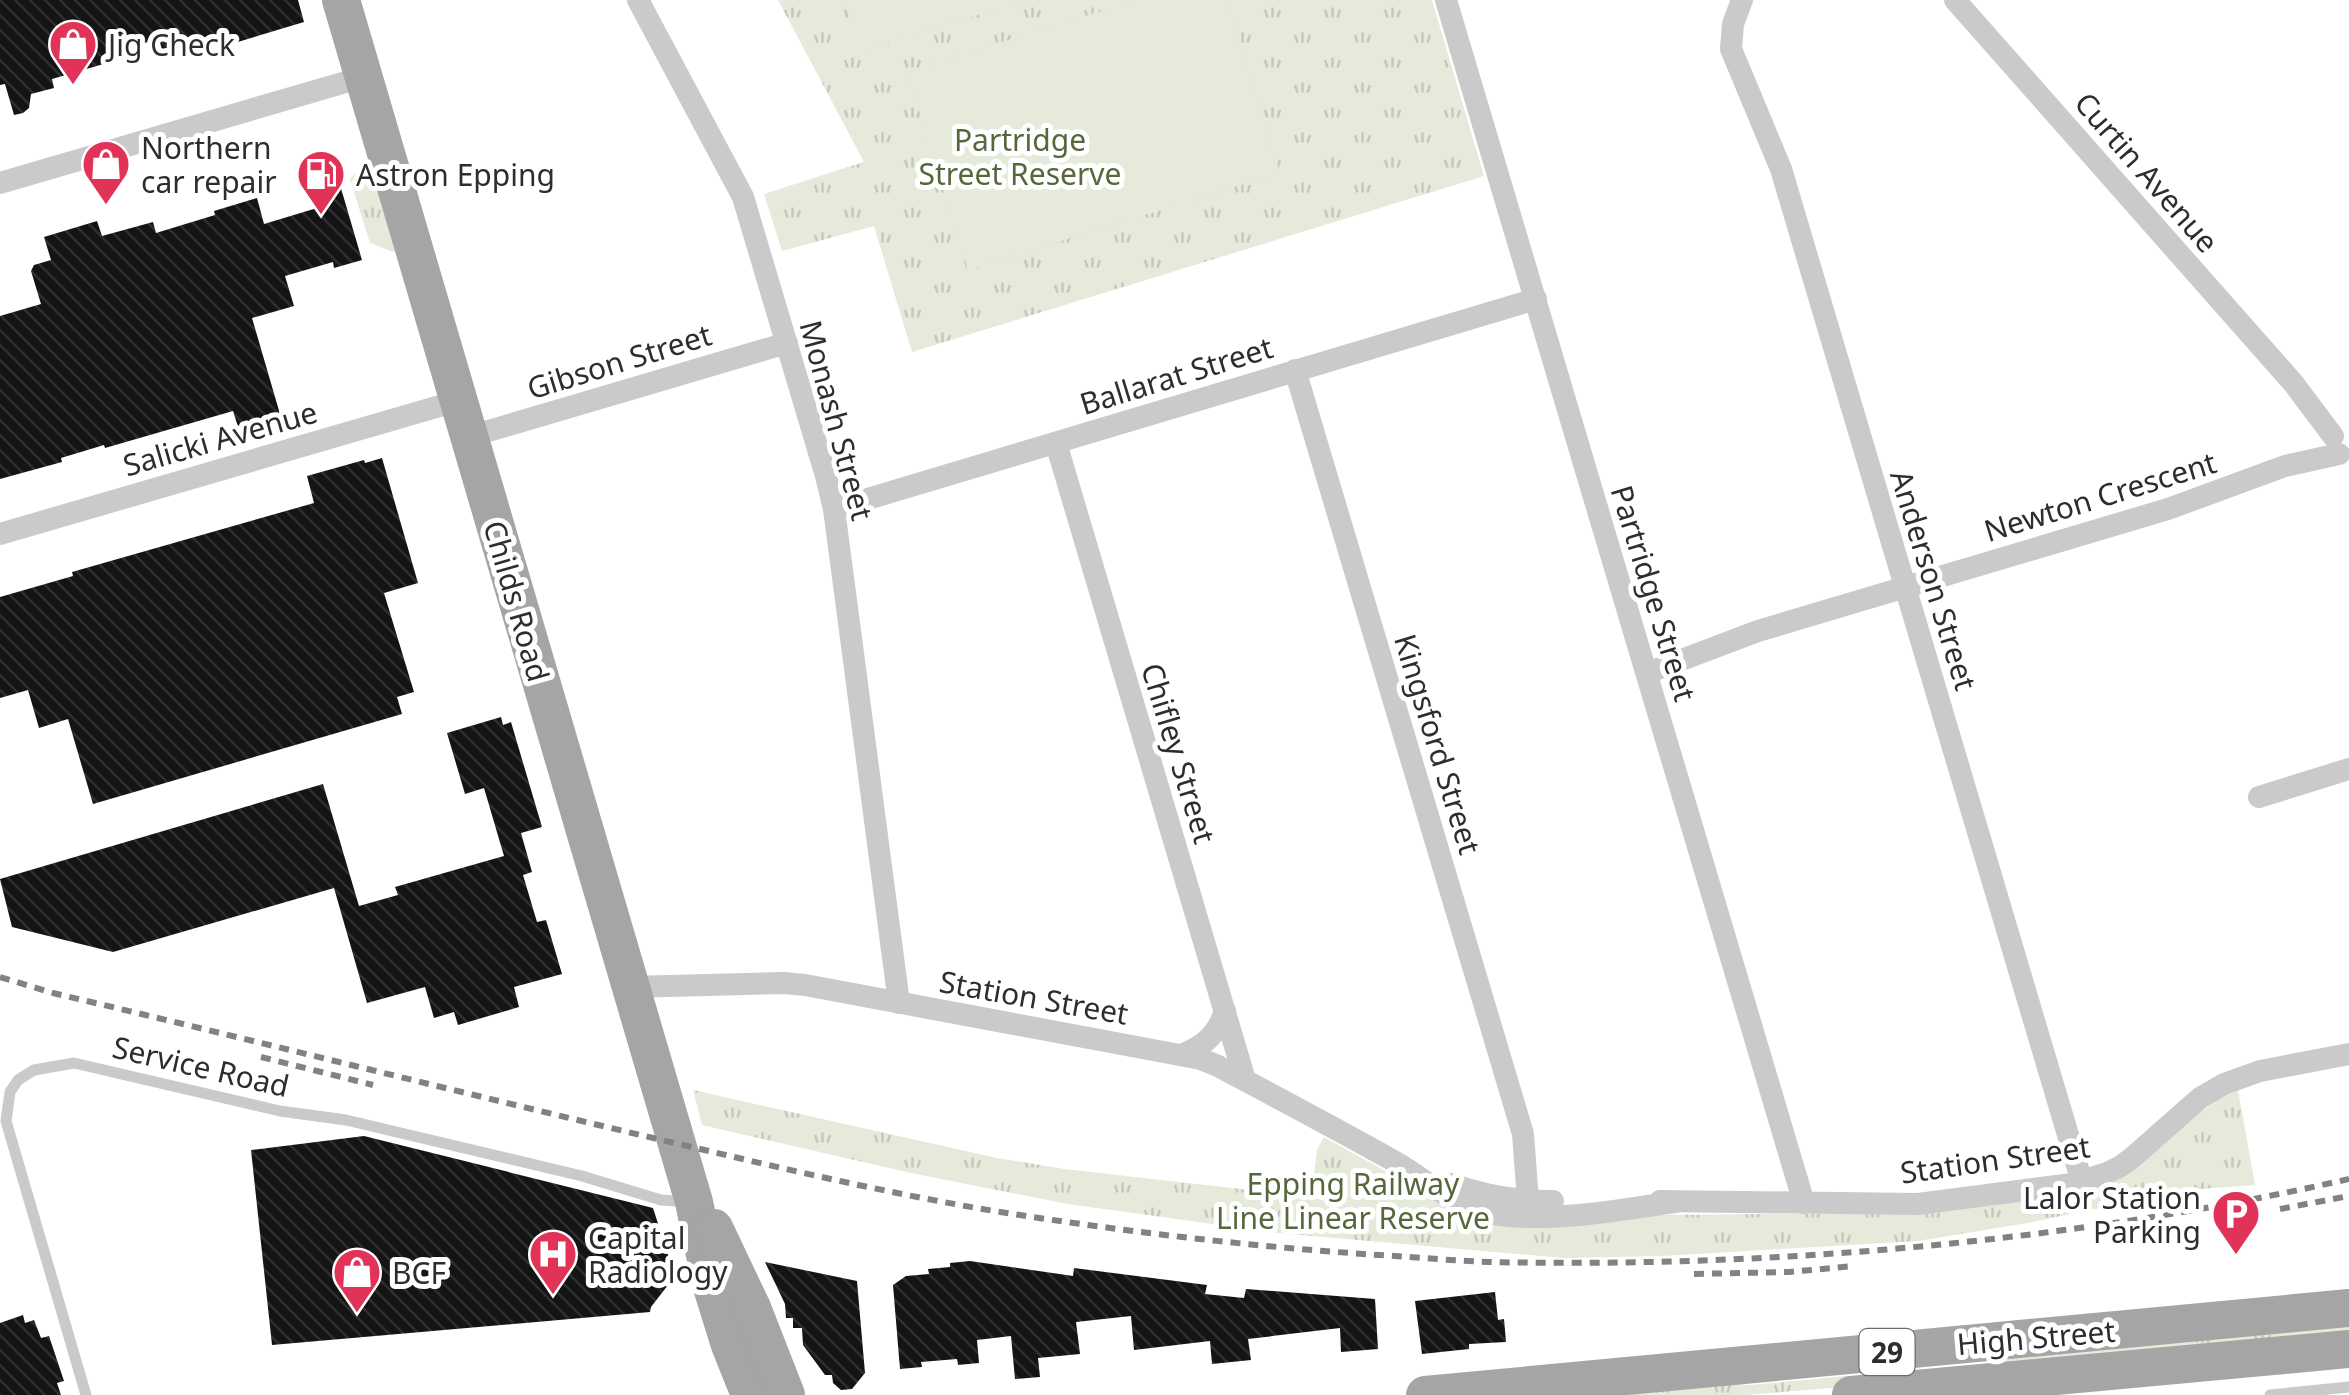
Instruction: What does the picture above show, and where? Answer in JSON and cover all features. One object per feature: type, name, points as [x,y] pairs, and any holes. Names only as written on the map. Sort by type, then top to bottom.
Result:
[{"type":"main road","name":"Childs Road","points":[[340,0],[694,1202],[711,1284],[750,1395]]},
{"type":"main road","name":"Childs Road","points":[[694,1202],[716,1232],[752,1308],[786,1395]]},
{"type":"main road","name":"High Street","points":[[1425,1395],[2349,1308]]},
{"type":"main road","name":"High Street","points":[[1851,1395],[2349,1348]]},
{"type":"street","name":"Monash Street","points":[[638,0],[743,197],[834,508],[899,1003]]},
{"type":"street","name":"Partridge Street","points":[[1446,0],[1804,1203]]},
{"type":"street","name":"Anderson Street","points":[[1742,0],[1730,38],[1734,60],[1780,170],[2082,1182]]},
{"type":"street","name":"Curtin Avenue","points":[[1955,0],[2341,440]]},
{"type":"street","points":[[0,183],[363,77]]},
{"type":"street","name":"Ballarat Street","points":[[834,508],[1536,299]]},
{"type":"street","name":"Gibson Street","points":[[468,437],[787,343]]},
{"type":"street","name":"Kingsford Street","points":[[1296,370],[1523,1134],[1533,1206]]},
{"type":"street","name":"Salicki Avenue","points":[[0,534],[457,400]]},
{"type":"street","name":"Newton Crescent","points":[[1647,673],[1758,631],[2168,508],[2284,466],[2341,440]]},
{"type":"street","name":"Chifley Street","points":[[1056,443],[1244,1080]]},
{"type":"street","points":[[2258,797],[2349,769]]},
{"type":"street","name":"Station Street","points":[[630,987],[806,985],[1181,1055],[1218,1066],[1402,1165],[1454,1201],[1499,1214],[1533,1206],[1570,1216],[1675,1202],[1918,1204],[2082,1182],[2133,1157],[2200,1098],[2224,1084],[2272,1068],[2349,1054]]},
{"type":"street","points":[[1181,1055],[1206,1042],[1220,1025],[1225,1011]]},
{"type":"street","points":[[1892,1351],[1896,1393]]},
{"type":"lane","name":"Service Road","points":[[86,1395],[6,1121],[10,1092],[18,1080],[34,1070],[74,1063],[104,1068],[280,1111],[346,1120],[582,1176],[661,1200],[694,1202]]},
{"type":"lane","points":[[2270,1395],[2349,1388]]},
{"type":"green space","name":"Partridge Street Reserve","points":[[778,0],[1432,0],[1484,176],[912,352],[874,226],[782,251],[764,194],[864,162]]},
{"type":"green space","points":[[846,0],[1029,0],[861,50]]},
{"type":"green space","points":[[1136,0],[1226,0],[1280,173],[968,270],[907,72]]},
{"type":"green space","points":[[370,159],[398,251],[370,243],[350,179]]},
{"type":"green space","name":"Epping Railway Line Linear Reserve","points":[[693,1090],[997,1158],[1311,1197],[1317,1150],[1324,1137],[1437,1200],[1650,1215],[1935,1213],[2090,1191],[2130,1171],[2199,1113],[2238,1090],[2255,1185],[2186,1190],[1918,1241],[1564,1258],[1278,1233],[1068,1204],[702,1125]]},
{"type":"green space","points":[[2349,1318],[2349,1338],[2002,1365],[2001,1351]]},
{"type":"green space","points":[[1846,1376],[1861,1379],[1857,1386],[1745,1395],[1532,1395],[1692,1380],[1750,1385]]},
{"type":"building","points":[[0,0],[298,0],[304,22],[218,48],[215,38],[163,53],[159,39],[104,54],[107,63],[52,79],[54,88],[31,94],[29,108],[14,115],[5,84],[0,85]]},
{"type":"building","points":[[333,161],[362,260],[334,268],[333,262],[285,276],[294,306],[252,318],[282,421],[240,433],[233,411],[105,448],[104,445],[61,458],[62,462],[0,479],[0,316],[41,304],[31,271],[34,265],[51,260],[44,237],[97,221],[102,236],[153,222],[156,233],[257,198],[264,224],[317,208],[305,170]]},
{"type":"building","points":[[382,458],[418,583],[384,593],[414,692],[397,697],[402,714],[93,804],[68,719],[39,728],[28,690],[0,698],[0,597],[73,576],[72,572],[314,503],[307,476]]},
{"type":"building","points":[[501,717],[503,725],[511,722],[542,827],[521,833],[532,872],[523,875],[537,922],[546,920],[562,974],[514,987],[519,1007],[458,1025],[454,1012],[434,1018],[425,987],[367,1003],[334,888],[113,952],[12,927],[0,879],[323,784],[359,906],[398,895],[395,887],[504,856],[484,788],[465,794],[447,733]]},
{"type":"building","points":[[364,1136],[653,1208],[675,1276],[650,1312],[272,1345],[251,1150]]},
{"type":"building","points":[[970,1261],[1073,1276],[1074,1268],[1207,1285],[1205,1294],[1244,1298],[1246,1289],[1375,1299],[1378,1349],[1341,1352],[1340,1328],[1248,1339],[1251,1360],[1212,1364],[1210,1341],[1134,1350],[1131,1316],[1076,1322],[1080,1354],[1038,1358],[1040,1377],[1015,1379],[1011,1336],[977,1340],[979,1363],[958,1365],[957,1359],[921,1362],[922,1367],[900,1369],[893,1285],[906,1276],[929,1274],[928,1269]]},
{"type":"building","points":[[765,1262],[857,1281],[865,1373],[852,1389],[841,1390],[833,1383],[832,1375],[825,1375],[803,1345],[802,1328],[793,1328],[793,1318],[786,1318],[785,1304]]},
{"type":"building","points":[[1495,1292],[1498,1320],[1504,1319],[1506,1342],[1469,1344],[1469,1349],[1422,1354],[1415,1301]]},
{"type":"building","points":[[23,1315],[25,1323],[34,1320],[41,1338],[49,1336],[64,1381],[57,1383],[61,1395],[0,1395],[0,1323]]},
{"type":"railway","points":[[0,977],[548,1113],[879,1189],[1004,1213],[1307,1250],[1489,1262],[1596,1263],[1813,1255],[2030,1235],[2244,1201],[2349,1179]]},
{"type":"railway","points":[[261,1057],[373,1085]]},
{"type":"railway","points":[[2280,1209],[2349,1196]]},
{"type":"railway","points":[[1694,1274],[1854,1266]]},
{"type":"place","name":"Jig Check","points":[[73,86]]},
{"type":"place","name":"Northern car repair","points":[[106,206]]},
{"type":"place","name":"Astron Epping","points":[[321,216]]},
{"type":"place","name":"Lalor Station Parking","points":[[2236,1256]]},
{"type":"place","name":"Capital Radiology","points":[[553,1296]]},
{"type":"place","name":"BCF","points":[[357,1314]]}]
